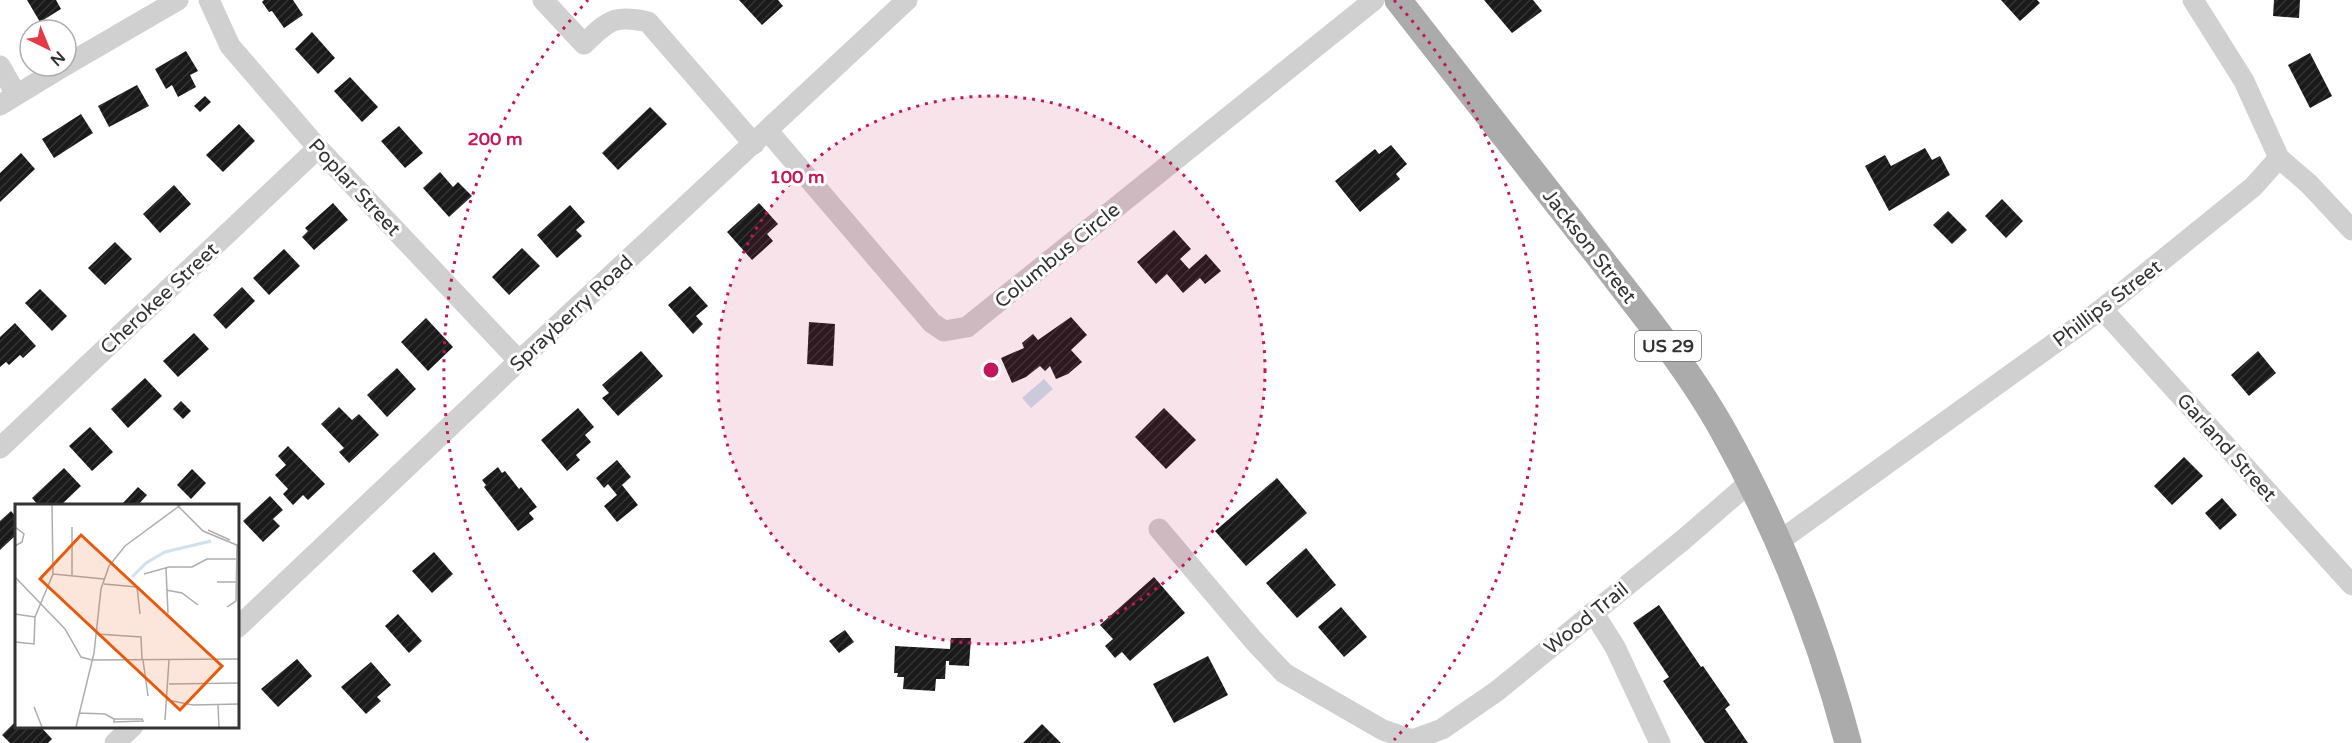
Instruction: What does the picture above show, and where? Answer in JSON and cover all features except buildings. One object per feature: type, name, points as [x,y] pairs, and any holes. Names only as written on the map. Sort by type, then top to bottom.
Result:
[{"type":"main road","name":"Jackson Street","points":[[1398,0],[1674,354],[1720,426],[1778,542],[1813,628],[1836,697],[1848,743]]},
{"type":"street","points":[[78,58],[178,0]]},
{"type":"street","name":"Poplar Street","points":[[209,0],[230,46],[318,148],[519,361]]},
{"type":"street","name":"Columbus Circle","points":[[543,0],[584,44],[605,24],[627,17],[648,22],[761,137],[932,323],[944,331],[967,327],[1374,0]]},
{"type":"street","name":"Sprayberry Road","points":[[238,627],[519,361],[907,0]]},
{"type":"street","points":[[2193,0],[2244,81],[2279,158],[2309,184],[2352,230]]},
{"type":"street","points":[[0,66],[8,100],[45,78]]},
{"type":"street","name":"Cherokee Street","points":[[0,448],[318,148]]},
{"type":"street","name":"Phillips Street","points":[[1778,542],[2102,309],[2253,187],[2279,158]]},
{"type":"street","name":"Garland Street","points":[[2102,309],[2352,585]]},
{"type":"street","name":"Wood Trail","points":[[1160,529],[1254,641],[1284,673],[1383,730],[1412,740],[1442,729],[1497,691],[1683,540],[1750,482]]},
{"type":"street","points":[[1593,612],[1615,647],[1660,743]]},
{"type":"street","points":[[115,743],[131,728]]},
{"type":"water","points":[[1044,379],[1053,389],[1031,408],[1022,398]]}]
